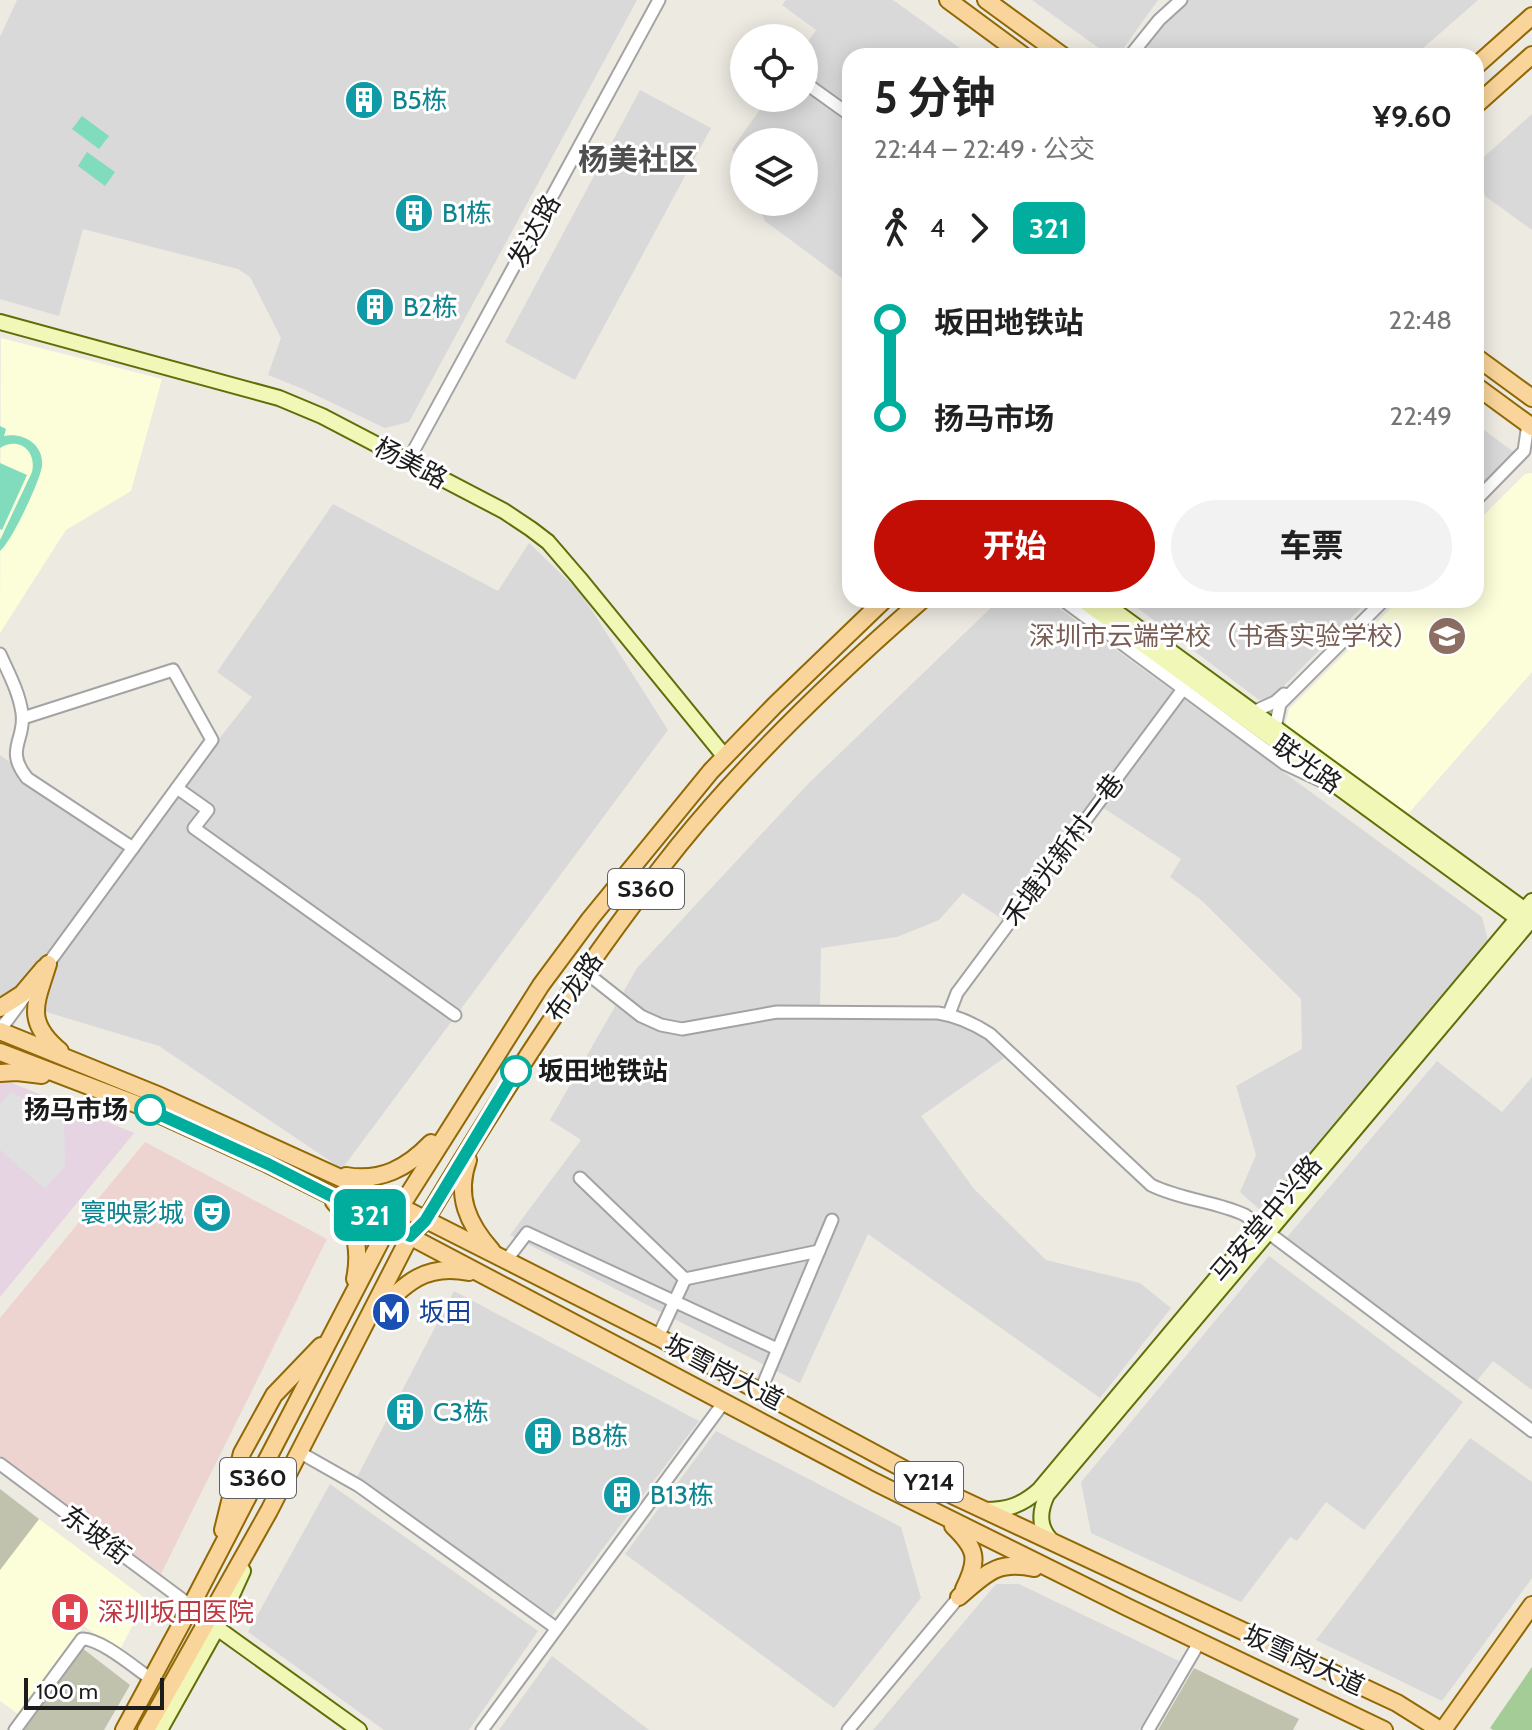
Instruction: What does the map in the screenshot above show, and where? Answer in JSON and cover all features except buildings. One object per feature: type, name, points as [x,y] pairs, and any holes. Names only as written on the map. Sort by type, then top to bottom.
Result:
[{"type":"main road","points":[[948,0],[1013,48]]},
{"type":"main road","points":[[986,0],[1052,48]]},
{"type":"main road","points":[[1484,59],[1532,16]]},
{"type":"main road","points":[[1484,98],[1532,55]]},
{"type":"main road","points":[[1484,363],[1532,398]]},
{"type":"main road","points":[[1484,392],[1530,426]]},
{"type":"main road","name":"布龙路","points":[[124,1730],[399,1207],[541,985],[651,843],[725,757],[876,608]]},
{"type":"main road","name":"布龙路","points":[[146,1730],[269,1511],[410,1236],[425,1221],[514,1074],[584,971],[681,844],[739,778],[853,663],[913,608]]},
{"type":"main road","points":[[0,1008],[22,994],[48,964]]},
{"type":"main road","points":[[48,964],[37,1000],[36,1019],[44,1038],[72,1061]]},
{"type":"main road","name":"坂雪岗大道","points":[[0,1030],[160,1096],[332,1174],[658,1337],[984,1510],[1397,1703],[1441,1730]]},
{"type":"main road","name":"坂雪岗大道","points":[[0,1052],[141,1106],[306,1183],[944,1516],[1384,1730]]},
{"type":"main road","points":[[0,1073],[64,1077]]},
{"type":"main road","points":[[332,1174],[355,1178],[391,1173],[419,1155],[451,1123]]},
{"type":"main road","points":[[477,1135],[466,1166],[462,1187],[463,1207],[470,1223],[502,1260]]},
{"type":"main road","points":[[306,1183],[335,1203],[348,1216],[353,1228],[358,1263],[352,1298]]},
{"type":"main road","points":[[364,1326],[408,1283],[426,1272],[446,1268],[486,1276]]},
{"type":"main road","points":[[216,1558],[242,1453],[274,1395],[333,1334]]},
{"type":"main road","points":[[944,1516],[968,1541],[974,1556],[973,1572],[959,1597]]},
{"type":"main road","points":[[959,1597],[999,1567],[1013,1564],[1056,1572]]},
{"type":"main road","points":[[1441,1730],[1532,1605]]},
{"type":"main road","points":[[1456,1730],[1532,1623]]},
{"type":"street","name":"发达路","points":[[408,461],[659,0]]},
{"type":"street","points":[[1136,48],[1159,20],[1181,0]]},
{"type":"street","points":[[818,92],[842,109]]},
{"type":"street","name":"杨美路","points":[[0,322],[279,398],[322,416],[504,511],[548,542],[725,757]]},
{"type":"street","points":[[1484,492],[1524,451],[1530,426]]},
{"type":"street","points":[[1484,499],[1532,452]]},
{"type":"street","points":[[1074,608],[1285,764],[1343,791]]},
{"type":"street","name":"联光路","points":[[1093,608],[1343,791],[1528,917]]},
{"type":"street","name":"联光路","points":[[1111,608],[1528,917]]},
{"type":"street","points":[[1253,712],[1275,702],[1369,608]]},
{"type":"street","points":[[1275,728],[1280,704],[1376,608]]},
{"type":"street","points":[[0,654],[19,695],[23,718],[15,747],[17,766],[27,778],[133,848]]},
{"type":"street","points":[[0,1030],[212,740],[173,670],[23,718]]},
{"type":"street","name":"禾塘光新村一巷","points":[[949,1014],[957,993],[1183,689]]},
{"type":"street","points":[[177,788],[208,810],[194,828],[455,1015]]},
{"type":"street","name":"马安堂中兴路","points":[[984,1510],[1016,1506],[1039,1490],[1528,917]]},
{"type":"street","points":[[584,971],[641,1016],[661,1025],[682,1029],[777,1012],[949,1014],[975,1024],[990,1034],[1151,1185],[1166,1193],[1232,1209],[1532,1431]]},
{"type":"street","points":[[580,1178],[685,1279]]},
{"type":"street","points":[[760,1392],[832,1220]]},
{"type":"street","name":"马安堂中兴路","points":[[1056,1545],[1042,1528],[1042,1506],[1047,1495],[1264,1230]]},
{"type":"street","points":[[502,1260],[527,1233],[777,1349]]},
{"type":"street","points":[[685,1279],[819,1251]]},
{"type":"street","points":[[658,1337],[685,1279]]},
{"type":"street","points":[[482,1730],[724,1402]]},
{"type":"street","points":[[299,1452],[359,1486],[556,1628]]},
{"type":"street","name":"东坡街","points":[[0,1464],[191,1606]]},
{"type":"street","points":[[160,1730],[217,1628],[269,1511]]},
{"type":"street","points":[[848,1730],[959,1597]]},
{"type":"street","points":[[217,1628],[359,1730]]},
{"type":"street","points":[[15,1730],[82,1639],[87,1638],[98,1644],[151,1679]]},
{"type":"street","points":[[1148,1730],[1200,1641]]},
{"type":"shaded area","points":[[17,0],[637,0],[409,422],[385,428],[268,375],[281,338],[250,277],[238,269],[83,229],[59,316],[0,299],[0,37]]},
{"type":"shaded area","points":[[786,0],[893,0],[960,48],[842,48],[842,278],[765,221],[763,216],[818,216],[818,128],[747,128],[758,112],[818,112],[818,24],[808,24],[782,5]]},
{"type":"shaded area","points":[[1032,0],[1158,0],[1124,48],[1099,48]]},
{"type":"shaded area","points":[[1169,0],[1478,0],[1423,48],[1137,48],[1175,4]]},
{"type":"shaded area","points":[[640,90],[711,128],[575,380],[505,342]]},
{"type":"shaded area","points":[[1532,114],[1532,230],[1485,196],[1484,157]]},
{"type":"shaded area","points":[[1,338],[162,379],[131,491],[66,530],[0,633]]},
{"type":"shaded area","points":[[1484,430],[1515,453],[1484,484]]},
{"type":"shaded area","name":"深圳市云端学校（书香实验学校）","points":[[1532,473],[1532,672],[1408,814],[1285,727],[1289,709],[1391,608],[1484,608],[1484,515],[1525,474]]},
{"type":"shaded area","points":[[333,504],[498,591],[529,543],[581,593],[668,730],[342,1169],[159,1046],[0,998],[0,755],[133,848],[252,697],[217,672]]},
{"type":"shaded area","points":[[991,608],[1059,608],[1482,917],[1488,941],[1261,1211],[1240,1192],[1256,1155],[1236,1086],[1302,1049],[1301,999],[1201,900],[1170,877],[1181,859],[1102,807],[1011,925],[963,893],[939,920],[897,937],[821,948],[820,1012],[938,1013],[977,1031],[1004,1058],[921,1116],[974,1189],[1046,1260],[1140,1283],[1171,1308],[1100,1398],[868,1234],[800,1383],[510,1235],[581,1140],[550,1120],[637,968],[808,784]]},
{"type":"shaded area","points":[[1138,608],[1361,608],[1274,696],[1259,700]]},
{"type":"shaded area","points":[[1437,1061],[1502,1112],[1532,1077],[1532,1390],[1493,1361],[1471,1388],[1282,1243]]},
{"type":"shaded area","points":[[0,1078],[134,1133],[0,1297]]},
{"type":"shaded area","points":[[10,1092],[64,1115],[65,1166],[45,1189],[0,1150],[0,1104]]},
{"type":"shaded area","points":[[145,1142],[327,1239],[161,1574],[0,1455],[0,1318]]},
{"type":"shaded area","points":[[1269,1256],[1463,1402],[1364,1530],[1326,1502],[1297,1541],[1290,1537],[1241,1602],[1091,1533],[1081,1482]]},
{"type":"shaded area","points":[[454,1291],[699,1421],[552,1616],[357,1477]]},
{"type":"shaded area","points":[[716,1431],[901,1527],[921,1598],[834,1708],[625,1554]]},
{"type":"shaded area","points":[[1470,1438],[1532,1482],[1532,1578],[1442,1701],[1316,1640]]},
{"type":"shaded area","points":[[330,1484],[538,1631],[469,1730],[384,1730],[248,1632]]},
{"type":"shaded area","points":[[0,1489],[39,1519],[0,1570]]},
{"type":"shaded area","name":"深圳坂田医院","points":[[39,1519],[146,1599],[119,1652],[84,1626],[18,1714],[0,1701],[0,1570]]},
{"type":"shaded area","points":[[996,1584],[1019,1584],[1179,1661],[1139,1730],[873,1730]]},
{"type":"shaded area","points":[[82,1648],[130,1685],[104,1730],[19,1730]]},
{"type":"shaded area","points":[[552,1656],[649,1730],[499,1730]]},
{"type":"shaded area","points":[[1194,1668],[1299,1719],[1293,1730],[1158,1730]]},
{"type":"green space","points":[[82,116],[109,136],[99,149],[72,129]]},
{"type":"green space","points":[[87,152],[115,172],[105,186],[78,166]]},
{"type":"green space","points":[[0,426],[6,429],[4,436],[18,436],[31,441],[40,451],[42,466],[25,510],[0,551],[0,540],[33,464],[29,452],[20,445],[0,448]]},
{"type":"green space","points":[[0,463],[27,475],[2,530],[0,529]]},
{"type":"green space","points":[[1532,1667],[1532,1730],[1493,1730],[1490,1728]]},
{"type":"bus line","name":"321","points":[[150,1110],[268,1164],[410,1236],[425,1221],[516,1071]]},
{"type":"place","name":"B5栋","points":[[364,100]]},
{"type":"place","name":"B1栋","points":[[414,213]]},
{"type":"place","name":"B2栋","points":[[375,307]]},
{"type":"place","name":"深圳市云端学校（书香实验学校）","points":[[1447,636]]},
{"type":"place","name":"坂田地铁站","points":[[516,1071]]},
{"type":"place","name":"扬马市场","points":[[150,1110]]},
{"type":"place","name":"寰映影城","points":[[212,1213]]},
{"type":"place","name":"坂田","points":[[391,1312]]},
{"type":"place","name":"C3栋","points":[[405,1412]]},
{"type":"place","name":"B8栋","points":[[543,1436]]},
{"type":"place","name":"B13栋","points":[[622,1495]]},
{"type":"place","name":"深圳坂田医院","points":[[70,1612]]},
{"type":"district","name":"杨美社区","points":[[638,160]]}]
